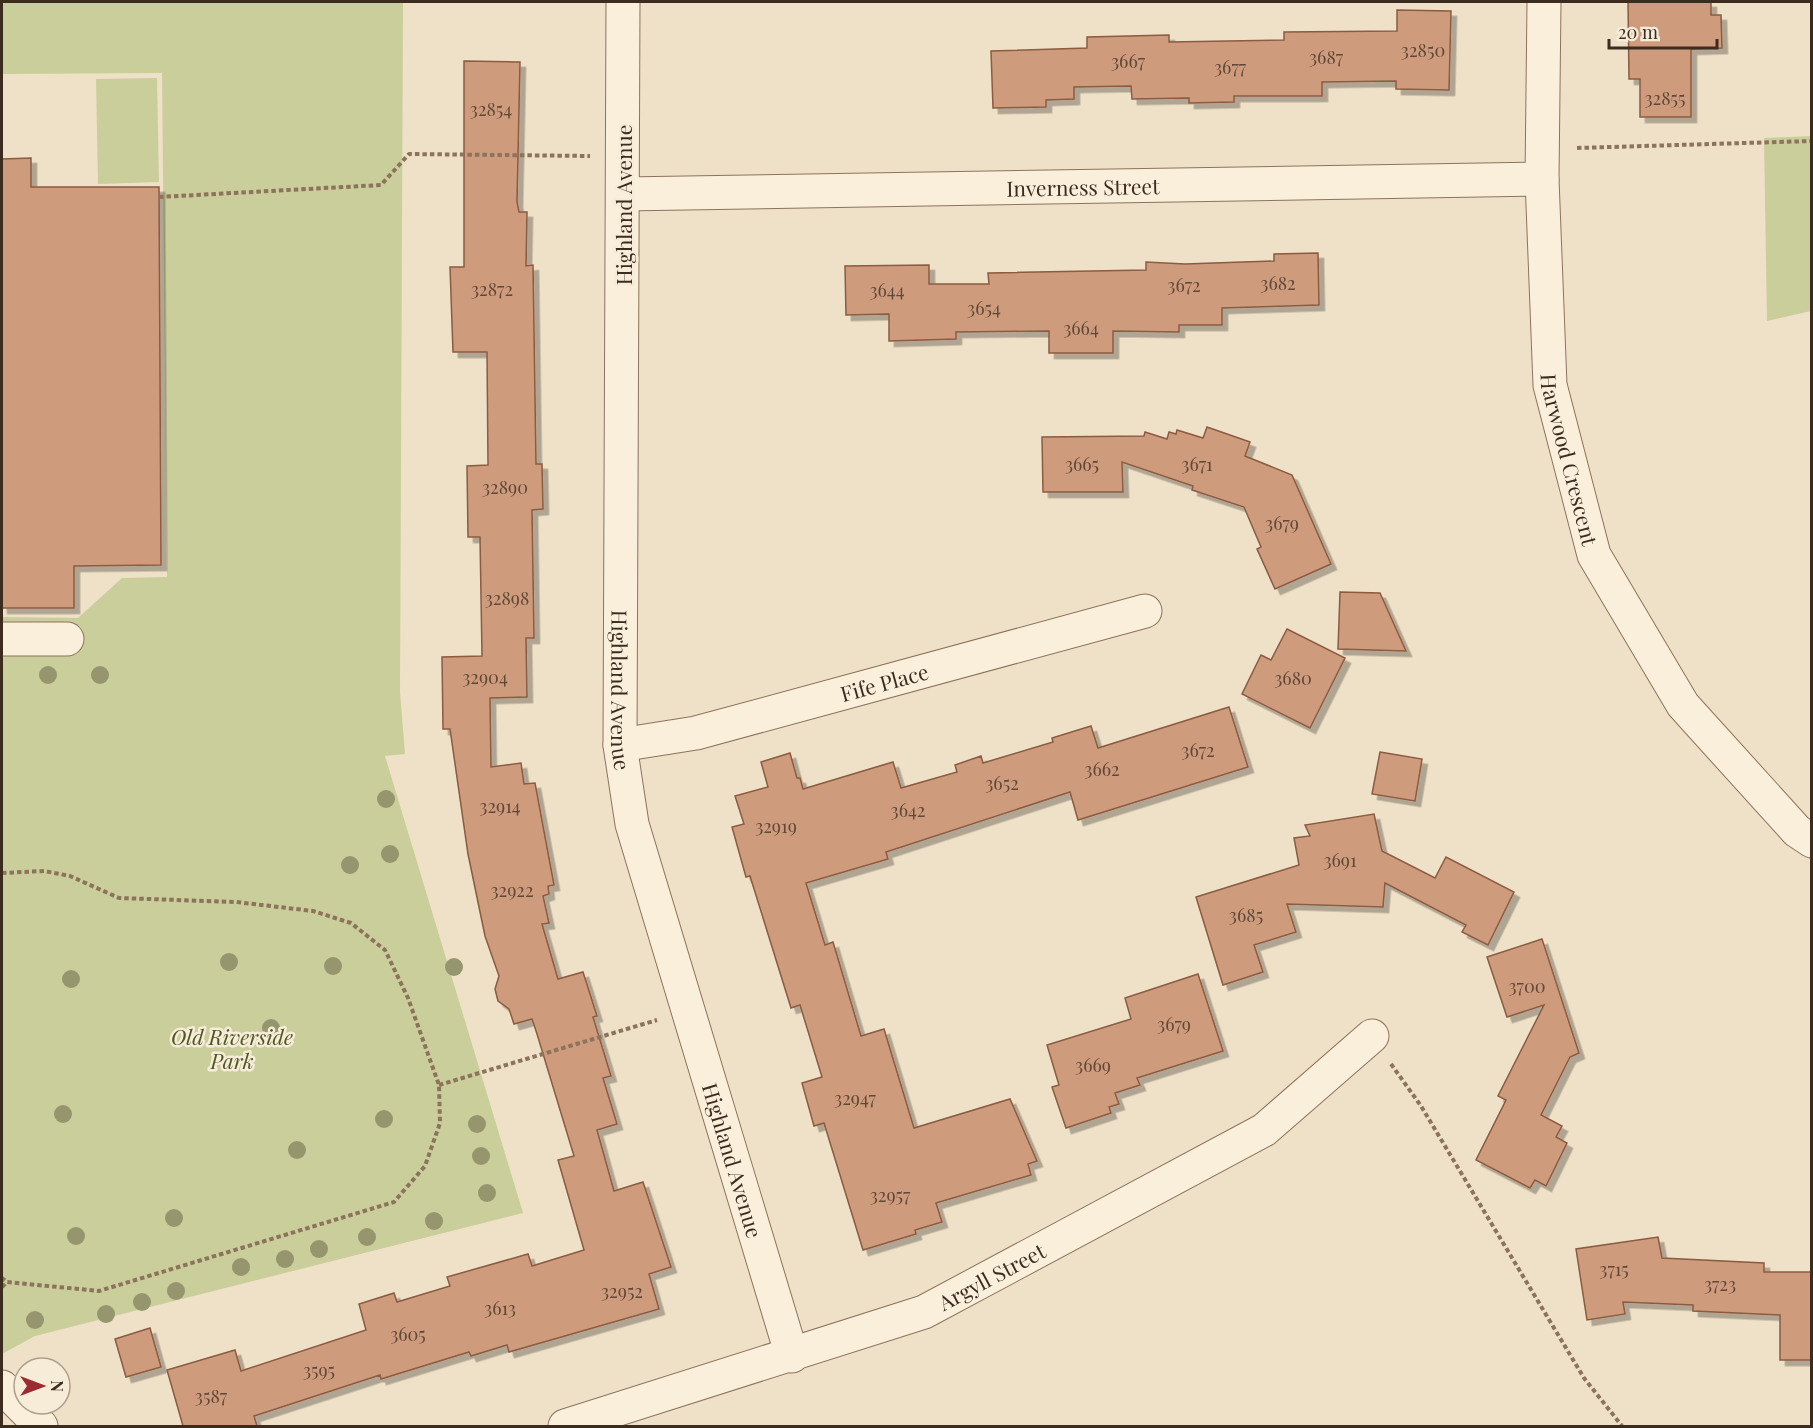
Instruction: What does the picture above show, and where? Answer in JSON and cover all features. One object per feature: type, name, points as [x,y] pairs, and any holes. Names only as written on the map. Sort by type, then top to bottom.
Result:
[{"type":"street","name":"Highland Avenue","points":[[623,2],[620,746],[632,824],[686,1011],[792,1356]]},
{"type":"street","name":"Harwood Crescent","points":[[1544,2],[1543,164],[1550,385],[1594,555],[1683,705],[1797,831],[1812,841]]},
{"type":"street","name":"Inverness Street","points":[[623,194],[1543,164]]},
{"type":"street","name":"Fife Place","points":[[620,746],[696,733],[1145,611]]},
{"type":"street","points":[[2,639],[67,639]]},
{"type":"street","name":"Argyll Street","points":[[565,1426],[792,1356],[924,1312],[1264,1130],[1372,1036]]},
{"type":"street","points":[[2,1387],[41,1426]]},
{"type":"path","points":[[1543,164],[1812,141]]},
{"type":"path","points":[[159,197],[381,185],[409,154],[623,155]]},
{"type":"path","points":[[2,873],[44,871],[70,876],[119,898],[236,902],[313,911],[351,923],[385,950],[408,998],[439,1085],[440,1123],[425,1166],[394,1202],[99,1291],[7,1281],[2,1278]]},
{"type":"path","points":[[439,1085],[686,1011]]},
{"type":"path","points":[[1372,1036],[1421,1106],[1584,1378],[1622,1426]]},
{"type":"path","points":[[2,1287],[7,1281]]},
{"type":"green space","name":"Old Riverside Park","points":[[2,2],[403,2],[400,692],[405,754],[385,756],[523,1213],[35,1336],[2,1354],[2,617],[78,618],[122,578],[167,577],[162,73],[2,74]]},
{"type":"green space","points":[[157,78],[159,182],[98,184],[96,79]]},
{"type":"green space","points":[[1811,136],[1811,311],[1767,321],[1764,138]]},
{"type":"building","points":[[1628,2],[1711,2],[1711,15],[1721,15],[1722,48],[1691,49],[1691,117],[1640,117],[1640,79],[1629,79]]},
{"type":"building","points":[[1397,10],[1451,11],[1449,90],[1396,89],[1396,81],[1322,82],[1322,96],[1234,96],[1234,102],[1189,103],[1189,98],[1132,99],[1131,86],[1074,87],[1074,99],[1046,100],[1046,107],[993,108],[991,51],[1087,48],[1087,37],[1169,35],[1169,42],[1284,40],[1284,32],[1397,31]]},
{"type":"building","points":[[464,61],[520,62],[517,202],[519,212],[527,212],[526,266],[533,265],[536,464],[542,464],[543,509],[532,510],[534,638],[526,638],[527,697],[490,698],[491,767],[521,763],[524,784],[535,783],[554,885],[548,886],[549,894],[543,896],[549,923],[542,924],[558,979],[583,972],[597,1016],[593,1017],[611,1076],[603,1078],[617,1124],[597,1130],[614,1191],[643,1182],[671,1267],[649,1274],[659,1309],[509,1352],[507,1345],[471,1356],[469,1352],[381,1379],[380,1375],[254,1416],[257,1426],[183,1426],[167,1370],[235,1350],[241,1371],[366,1330],[359,1304],[394,1293],[397,1302],[450,1286],[447,1277],[528,1254],[532,1266],[584,1250],[558,1160],[574,1156],[532,1019],[514,1024],[509,1009],[498,1001],[495,989],[499,976],[485,936],[468,854],[450,729],[443,729],[442,657],[482,656],[480,537],[468,537],[467,466],[488,465],[487,352],[453,352],[450,267],[464,267]]},
{"type":"building","points":[[31,158],[31,187],[159,187],[161,565],[74,566],[74,608],[2,608],[2,159]]},
{"type":"building","points":[[1318,253],[1319,305],[1222,308],[1222,325],[1179,325],[1179,332],[1113,331],[1113,353],[1049,353],[1049,331],[956,332],[956,339],[889,341],[889,314],[846,315],[845,266],[929,265],[929,284],[989,284],[988,273],[1146,270],[1146,262],[1185,264],[1274,261],[1274,254]]},
{"type":"building","points":[[1207,427],[1250,442],[1245,456],[1292,475],[1331,564],[1275,589],[1257,549],[1261,547],[1244,507],[1192,490],[1193,486],[1122,462],[1123,492],[1043,492],[1042,437],[1144,436],[1145,432],[1167,439],[1169,432],[1176,434],[1177,430],[1203,438]]},
{"type":"building","points":[[1340,592],[1380,593],[1406,651],[1338,649]]},
{"type":"building","points":[[1287,629],[1345,658],[1310,728],[1242,694],[1261,655],[1271,660]]},
{"type":"building","points":[[1229,707],[1248,767],[1078,820],[1070,792],[886,852],[888,859],[806,883],[825,945],[833,942],[861,1036],[884,1029],[914,1128],[1010,1099],[1037,1161],[1028,1164],[1031,1175],[936,1203],[942,1222],[915,1230],[916,1234],[863,1250],[824,1123],[814,1126],[802,1083],[822,1077],[800,1005],[791,1008],[750,876],[746,877],[732,827],[744,824],[735,796],[768,787],[761,762],[790,753],[797,778],[800,778],[803,789],[893,762],[901,788],[957,772],[955,765],[981,756],[983,763],[1053,742],[1052,738],[1091,726],[1098,748]]},
{"type":"building","points":[[1380,752],[1422,759],[1415,801],[1372,794]]},
{"type":"building","points":[[1374,814],[1382,851],[1435,878],[1446,857],[1514,892],[1488,945],[1462,932],[1466,925],[1385,883],[1383,907],[1287,904],[1296,932],[1254,945],[1263,972],[1223,985],[1196,897],[1299,865],[1294,838],[1310,836],[1305,825]]},
{"type":"building","points":[[1542,939],[1579,1053],[1570,1057],[1541,1115],[1562,1126],[1556,1137],[1567,1143],[1546,1186],[1535,1180],[1530,1188],[1476,1160],[1506,1100],[1498,1096],[1544,1005],[1507,1017],[1487,957]]},
{"type":"building","points":[[1198,974],[1223,1051],[1137,1078],[1140,1085],[1115,1093],[1119,1104],[1109,1107],[1111,1113],[1066,1128],[1052,1087],[1059,1085],[1047,1045],[1131,1019],[1125,998]]},
{"type":"building","points":[[1658,1237],[1662,1258],[1764,1263],[1764,1272],[1812,1272],[1812,1360],[1780,1360],[1780,1315],[1693,1311],[1693,1305],[1623,1302],[1625,1314],[1587,1320],[1576,1249]]},
{"type":"building","points":[[150,1328],[161,1367],[126,1377],[115,1339]]}]
